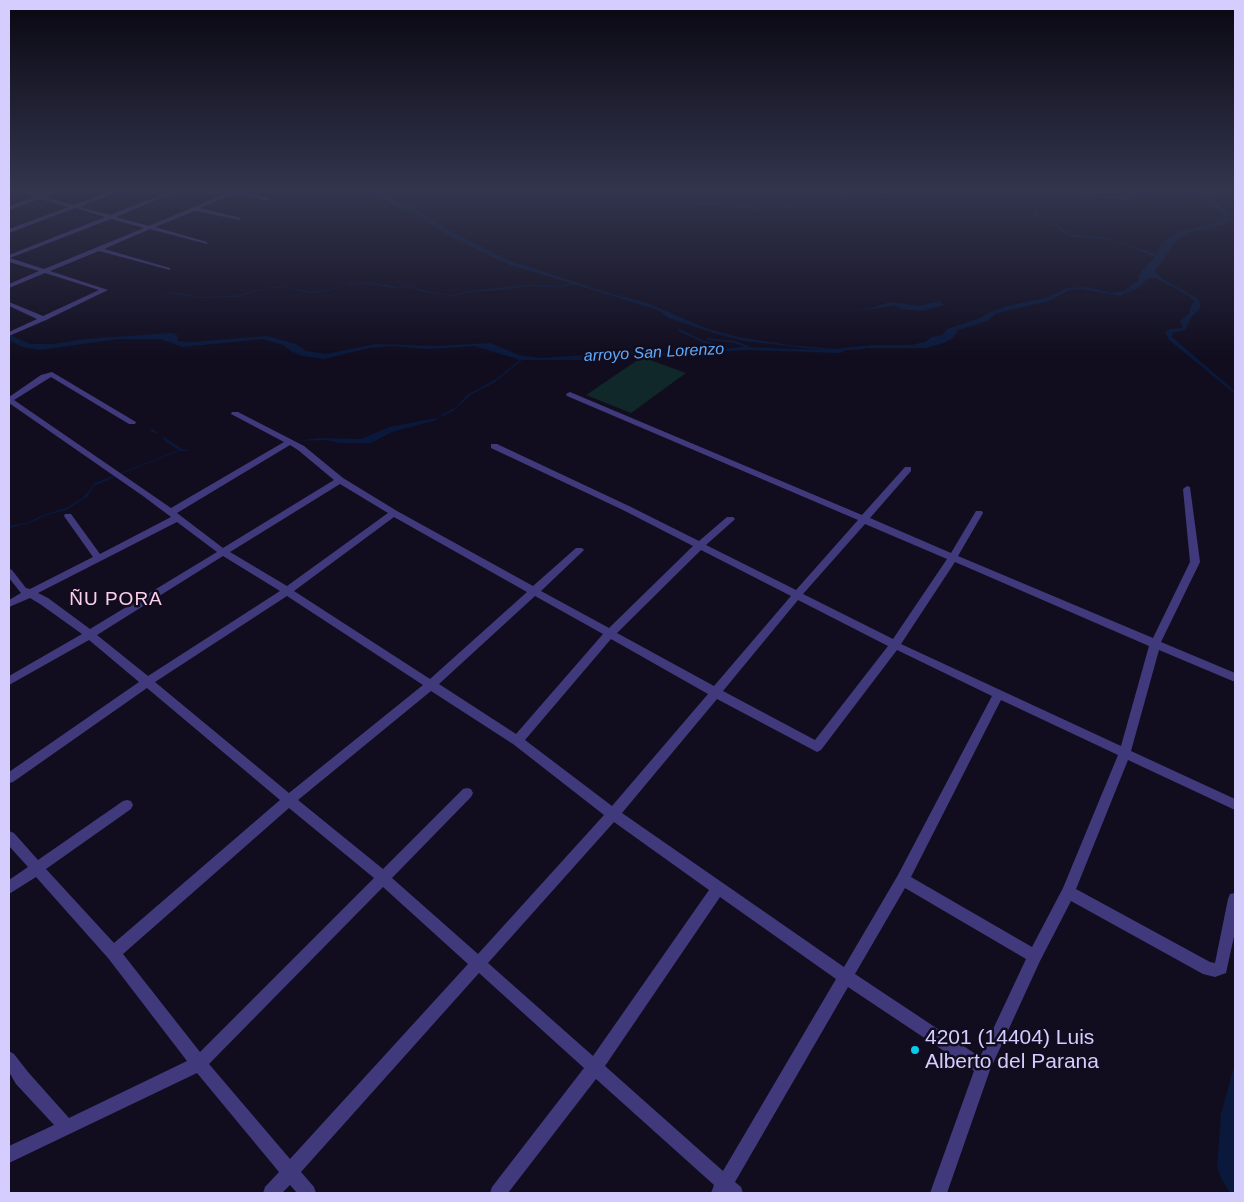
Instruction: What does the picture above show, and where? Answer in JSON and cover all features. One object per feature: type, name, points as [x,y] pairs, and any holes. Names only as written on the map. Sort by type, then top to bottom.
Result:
[{"type":"street","points":[[9,259],[38,247]]},
{"type":"street","points":[[9,286],[103,247]]},
{"type":"street","points":[[99,249],[168,269]]},
{"type":"street","points":[[9,259],[105,290],[11,334]]},
{"type":"street","points":[[9,304],[44,319]]},
{"type":"street","points":[[132,422],[52,374],[44,377],[9,400],[174,515],[223,552],[287,591],[518,741],[614,814],[718,888],[983,1068]]},
{"type":"street","points":[[570,394],[1235,678]]},
{"type":"street","points":[[235,414],[301,448],[340,480],[394,513],[716,693],[817,747],[895,645],[953,557],[979,513]]},
{"type":"street","points":[[9,604],[98,558],[174,515],[290,442]]},
{"type":"street","points":[[494,446],[700,545],[895,645],[1235,805]]},
{"type":"street","points":[[271,1193],[614,814],[797,595],[908,469]]},
{"type":"street","points":[[9,682],[89,635],[340,480]]},
{"type":"street","points":[[939,1193],[983,1068],[1035,956],[1068,892],[1125,752],[1155,644],[1196,562],[1187,489]]},
{"type":"street","points":[[9,778],[147,682],[287,591],[394,513]]},
{"type":"street","points":[[68,516],[98,558]]},
{"type":"street","points":[[518,741],[610,634],[700,545],[730,519]]},
{"type":"street","points":[[113,953],[289,800],[431,685],[580,550]]},
{"type":"street","points":[[9,572],[18,585],[44,600],[89,635],[383,878],[595,1067],[726,1190],[846,976],[903,879],[999,693]]},
{"type":"street","points":[[9,1155],[199,1064],[467,793]]},
{"type":"street","points":[[9,888],[126,804]]},
{"type":"street","points":[[9,837],[113,953],[199,1064],[308,1193]]},
{"type":"street","points":[[903,879],[1035,956]]},
{"type":"street","points":[[498,1193],[595,1067],[718,888]]},
{"type":"street","points":[[1068,892],[1208,969],[1215,970],[1221,968],[1235,899]]},
{"type":"street","points":[[9,1059],[22,1078],[63,1122],[65,1128]]},
{"type":"green space","points":[[642,357],[686,373],[631,413],[586,395]]},
{"type":"water","points":[[473,247],[482,247],[510,261],[612,294],[648,303],[705,328],[738,337],[789,345],[835,349],[862,346],[865,349],[847,350],[839,353],[748,350],[679,356],[645,354],[581,360],[522,360],[495,382],[472,394],[453,411],[442,417],[440,416],[456,407],[467,395],[496,379],[520,360],[475,346],[429,349],[391,346],[369,348],[324,359],[302,356],[283,345],[262,339],[183,347],[160,339],[118,339],[40,350],[22,347],[9,340],[10,335],[30,344],[53,344],[84,339],[172,333],[177,335],[178,341],[191,342],[267,336],[296,344],[306,351],[326,354],[376,344],[437,346],[490,343],[519,355],[541,358],[647,351],[675,354],[743,347],[823,350],[744,341],[717,334],[668,318],[658,310],[573,284],[563,287],[525,286],[502,290],[469,292],[453,296],[425,292],[409,287],[392,288],[365,283],[343,285],[366,282],[397,287],[409,286],[451,295],[469,291],[526,285],[562,286],[571,283],[510,265]]},
{"type":"water","points":[[1130,247],[1156,254],[1159,247],[1171,247],[1154,271],[1163,279],[1197,298],[1201,305],[1199,310],[1192,316],[1185,330],[1173,333],[1172,337],[1235,391],[1235,394],[1169,340],[1165,332],[1170,329],[1183,328],[1180,321],[1190,313],[1189,311],[1194,301],[1189,296],[1156,278],[1149,278],[1137,289],[1120,296],[1081,289],[1070,290],[1049,301],[997,313],[987,321],[958,330],[953,338],[944,343],[926,348],[872,348],[869,345],[911,345],[925,342],[932,337],[942,335],[947,329],[980,318],[988,313],[1007,306],[1046,298],[1067,288],[1088,287],[1111,293],[1124,291],[1139,280],[1138,276],[1155,257]]},
{"type":"water","points":[[343,285],[333,290],[311,293],[291,288],[268,288],[276,287],[293,288],[311,292],[330,290]]},
{"type":"water","points":[[268,288],[236,297],[199,298],[162,292],[181,293],[197,297],[235,296]]},
{"type":"water","points":[[939,301],[945,305],[922,311],[902,309],[895,305],[868,310],[850,309],[868,309],[890,302],[919,306]]},
{"type":"water","points":[[438,419],[392,432],[371,443],[339,443],[325,440],[295,441],[319,438],[361,439],[389,427]]},
{"type":"water","points":[[162,436],[182,449],[190,451],[179,451],[121,474],[94,486],[87,497],[66,510],[47,515],[29,523],[9,528],[9,526],[28,522],[46,514],[66,508],[83,498],[95,483],[179,450],[165,441]]},
{"type":"water","points":[[1235,1063],[1235,1193],[1230,1193],[1221,1178],[1217,1166],[1221,1114]]},
{"type":"waterway","points":[[679,330],[702,341],[717,345],[724,350]]},
{"type":"waterway","points":[[708,339],[735,342],[753,349]]},
{"type":"waterway","name":"arroyo San Lorenzo","points":[[861,347],[873,347]]},
{"type":"place","name":"4201 (14404) Luis Alberto del Parana","points":[[915,1050]]},
{"type":"district","name":"ÑU PORA","points":[[116,600]]}]
